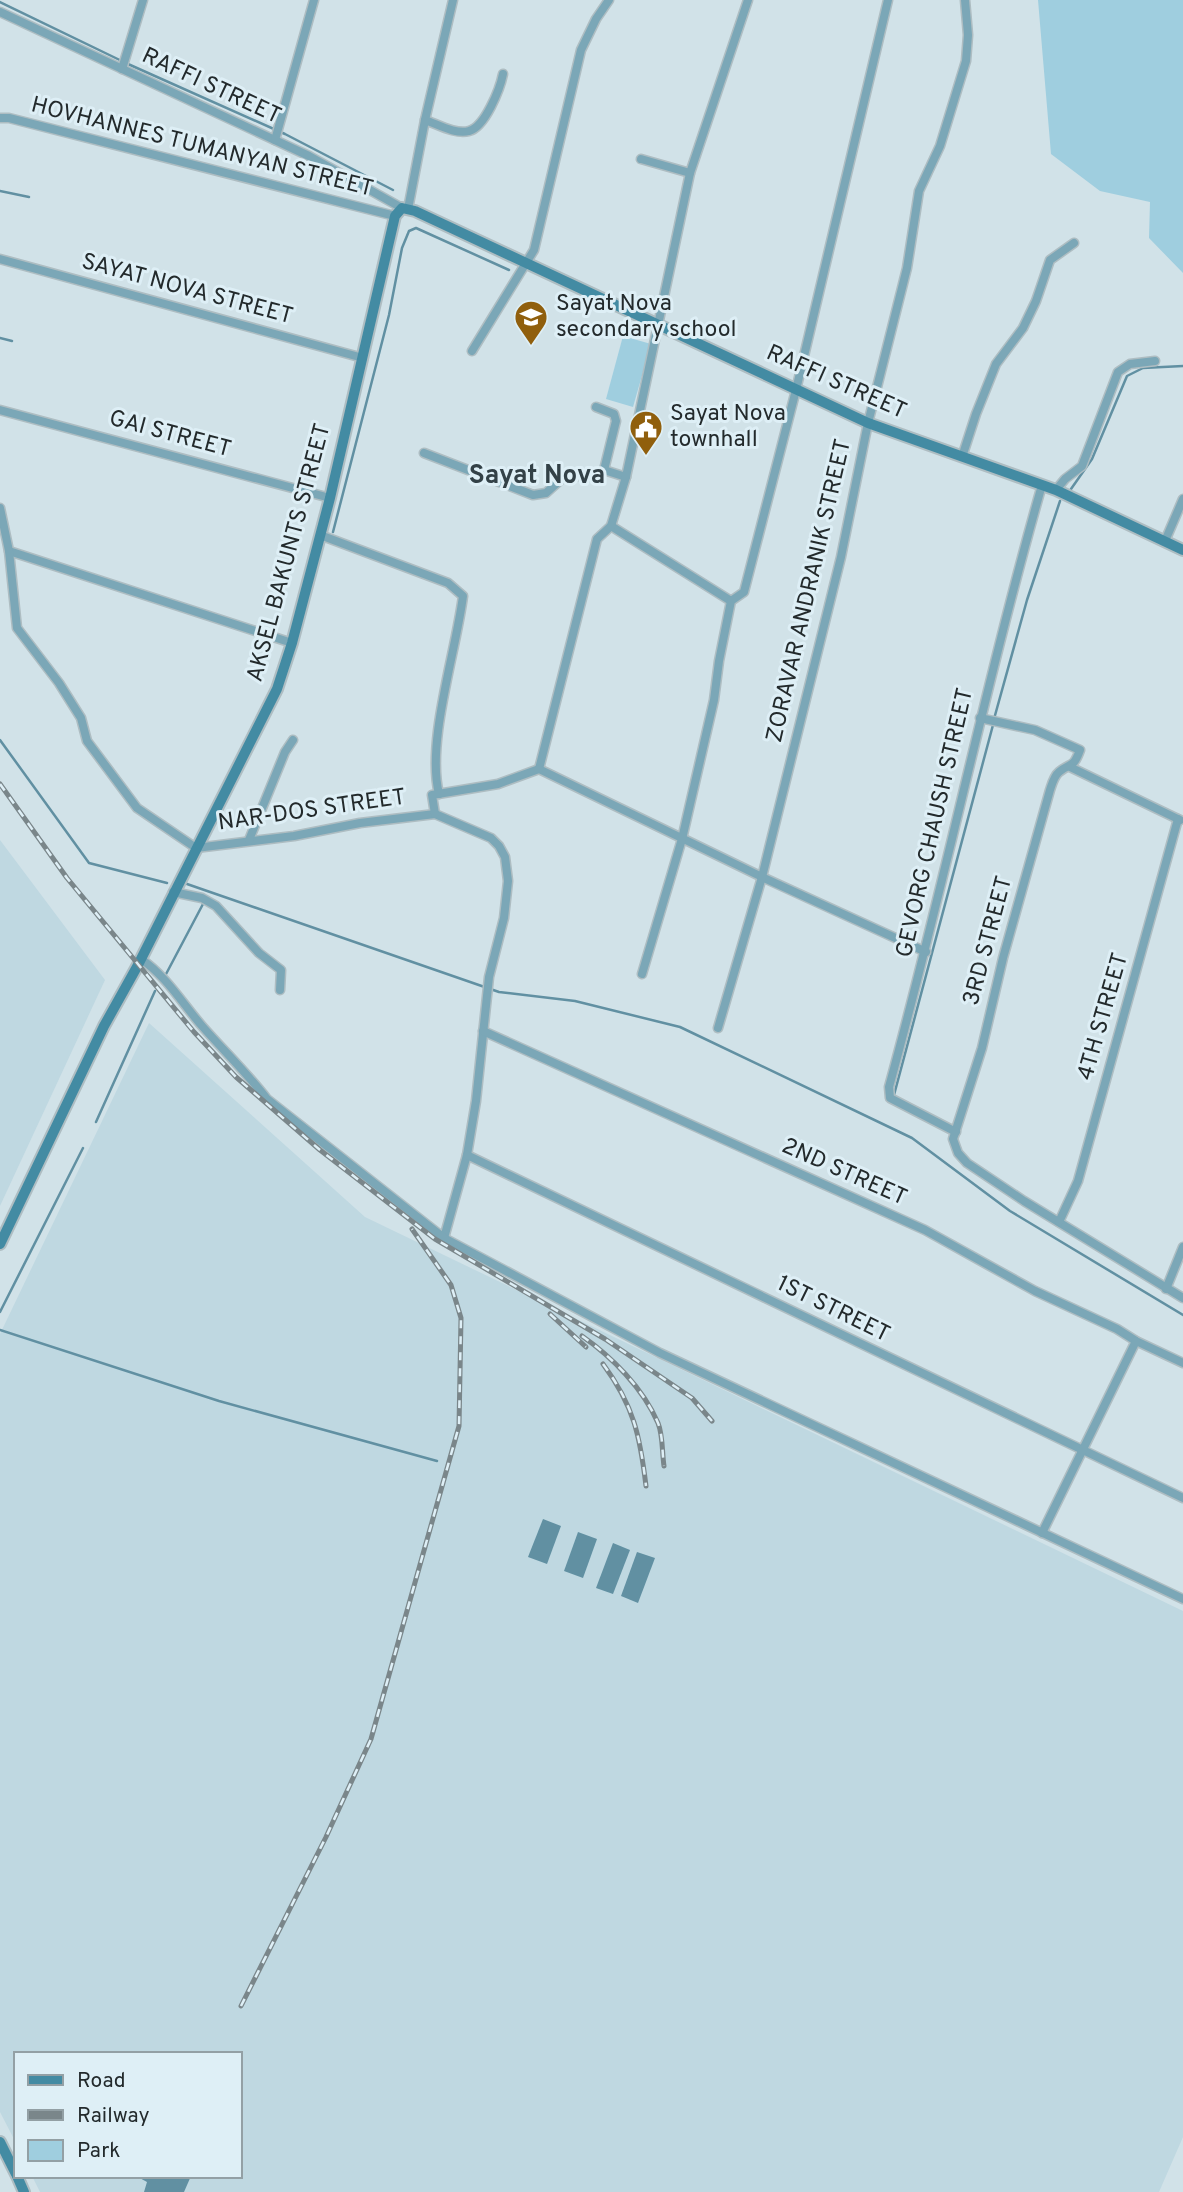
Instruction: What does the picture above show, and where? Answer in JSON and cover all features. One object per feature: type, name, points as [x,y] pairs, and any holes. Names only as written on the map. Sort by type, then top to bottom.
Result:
[{"type":"main road","name":"RAFFI STREET","points":[[401,210],[525,262],[868,423],[1056,490],[1183,550]]},
{"type":"main road","name":"AKSEL BAKUNTS STREET","points":[[0,1244],[104,1026],[141,959],[277,689],[292,643],[330,498],[401,210]]},
{"type":"main road","points":[[0,2142],[14,2171]]},
{"type":"street","points":[[123,64],[143,0]]},
{"type":"street","points":[[275,140],[281,127],[314,0]]},
{"type":"street","points":[[401,210],[453,0]]},
{"type":"street","points":[[472,351],[534,250],[581,50],[609,0]]},
{"type":"street","points":[[539,769],[597,539],[611,526],[626,477],[690,173],[748,0]]},
{"type":"street","points":[[642,974],[682,839],[714,700],[731,601],[744,592],[796,390],[888,0]]},
{"type":"street","name":"ZORAVAR ANDRANIK STREET","points":[[718,1028],[762,877],[841,558],[868,423],[907,268],[919,191],[940,146],[967,61],[965,0]]},
{"type":"street","name":"RAFFI STREET","points":[[0,12],[123,64],[309,156],[401,210]]},
{"type":"street","points":[[425,120],[455,131],[469,131],[494,103],[503,74]]},
{"type":"street","name":"HOVHANNES TUMANYAN STREET","points":[[0,118],[401,210]]},
{"type":"street","points":[[642,159],[690,173]]},
{"type":"street","points":[[962,457],[996,365],[1023,328],[1036,301],[1049,260],[1073,243]]},
{"type":"street","name":"SAYAT NOVA STREET","points":[[0,259],[363,358]]},
{"type":"street","points":[[1056,490],[1082,466],[1118,372],[1130,364],[1155,361]]},
{"type":"street","points":[[424,453],[533,495],[546,493],[566,475],[594,477],[604,470],[616,421],[614,414],[596,407]]},
{"type":"street","name":"GAI STREET","points":[[0,410],[330,498]]},
{"type":"street","points":[[604,470],[626,477]]},
{"type":"street","name":"GEVORG CHAUSH STREET","points":[[956,1132],[890,1098],[888,1087],[926,951],[1008,605],[1042,485]]},
{"type":"street","points":[[1165,541],[1183,499]]},
{"type":"street","points":[[0,508],[9,551],[17,628],[66,695],[80,718],[87,741],[137,808],[196,848]]},
{"type":"street","points":[[1174,520],[1183,524]]},
{"type":"street","points":[[611,526],[731,601]]},
{"type":"street","points":[[320,535],[448,583],[463,596],[442,708],[434,776],[439,794]]},
{"type":"street","points":[[9,551],[292,643]]},
{"type":"street","points":[[980,718],[1035,730],[1080,750],[1070,767],[1181,820]]},
{"type":"street","points":[[249,840],[285,752],[293,740]]},
{"type":"street","name":"3RD STREET","points":[[956,1132],[982,1048],[1003,958],[1050,790],[1059,772],[1070,767]]},
{"type":"street","points":[[444,1238],[467,1156],[476,1101],[489,977],[504,918],[508,881],[505,857],[499,846],[491,838],[435,814],[432,795],[498,784],[539,769],[762,877],[926,951]]},
{"type":"street","name":"NAR-DOS STREET","points":[[196,848],[435,814]]},
{"type":"street","name":"4TH STREET","points":[[1059,1222],[1078,1181],[1181,820]]},
{"type":"street","points":[[173,892],[202,898],[216,906],[258,953],[281,970],[280,990]]},
{"type":"street","points":[[141,959],[155,969],[183,1000],[219,1046],[245,1071],[267,1099],[444,1238],[660,1353],[1183,1599]]},
{"type":"street","name":"2ND STREET","points":[[483,1031],[925,1230],[1035,1292],[1117,1329],[1183,1363]]},
{"type":"street","points":[[956,1132],[953,1139],[958,1153],[967,1163],[1183,1298]]},
{"type":"street","name":"1ST STREET","points":[[467,1156],[1183,1498]]},
{"type":"street","points":[[1166,1289],[1183,1247]]},
{"type":"street","points":[[1042,1532],[1136,1341]]},
{"type":"shaded area","points":[[0,840],[105,980],[0,1206]]},
{"type":"shaded area","points":[[149,1023],[365,1217],[1183,1611],[1183,2137],[1159,2192],[40,2192],[33,2178],[242,2178],[242,2052],[14,2052],[14,2139],[0,2112],[0,1334]]},
{"type":"shaded area","points":[[543,1519],[561,1526],[547,1564],[528,1557]]},
{"type":"shaded area","points":[[578,1532],[597,1539],[583,1578],[564,1571]]},
{"type":"shaded area","points":[[613,1543],[630,1550],[613,1594],[596,1588]]},
{"type":"shaded area","points":[[637,1552],[655,1558],[638,1603],[621,1596]]},
{"type":"shaded area","points":[[140,2178],[190,2178],[184,2192],[144,2192],[147,2182]]},
{"type":"green space","points":[[1038,0],[1183,0],[1183,273],[1149,238],[1150,202],[1100,191],[1051,154]]},
{"type":"green space","points":[[623,336],[651,344],[633,407],[606,399]]},
{"type":"waterway","points":[[0,2],[128,64],[285,134],[393,190]]},
{"type":"waterway","points":[[0,191],[29,197]]},
{"type":"waterway","points":[[333,532],[389,315],[402,248],[409,231],[416,228],[509,270]]},
{"type":"waterway","points":[[0,338],[12,341]]},
{"type":"waterway","points":[[1071,489],[1092,459],[1127,376],[1143,368],[1183,366]]},
{"type":"waterway","points":[[994,719],[1027,600],[1060,501]]},
{"type":"waterway","points":[[894,1095],[993,725]]},
{"type":"waterway","points":[[0,740],[89,863],[167,883]]},
{"type":"waterway","points":[[187,884],[499,992],[575,1001],[680,1027],[912,1138],[1010,1211],[1183,1315]]},
{"type":"waterway","points":[[165,976],[203,904]]},
{"type":"waterway","points":[[96,1122],[155,991]]},
{"type":"waterway","points":[[0,1312],[83,1148]]},
{"type":"waterway","points":[[0,1330],[219,1401],[437,1461]]},
{"type":"railway","points":[[0,784],[67,878],[194,1032],[236,1077],[320,1150],[435,1239],[605,1339],[692,1398],[712,1421]]},
{"type":"railway","points":[[241,2006],[326,1837],[371,1739],[459,1426],[461,1318],[451,1285],[412,1229]]},
{"type":"railway","points":[[550,1314],[586,1347]]},
{"type":"railway","points":[[582,1336],[615,1364],[652,1410],[660,1428],[664,1466]]},
{"type":"railway","points":[[603,1364],[614,1379],[634,1422],[646,1486]]},
{"type":"place","name":"Sayat Nova secondary school","points":[[531,347]]},
{"type":"place","name":"Sayat Nova townhall","points":[[646,457]]},
{"type":"district","name":"Sayat Nova","points":[[537,476]]}]
